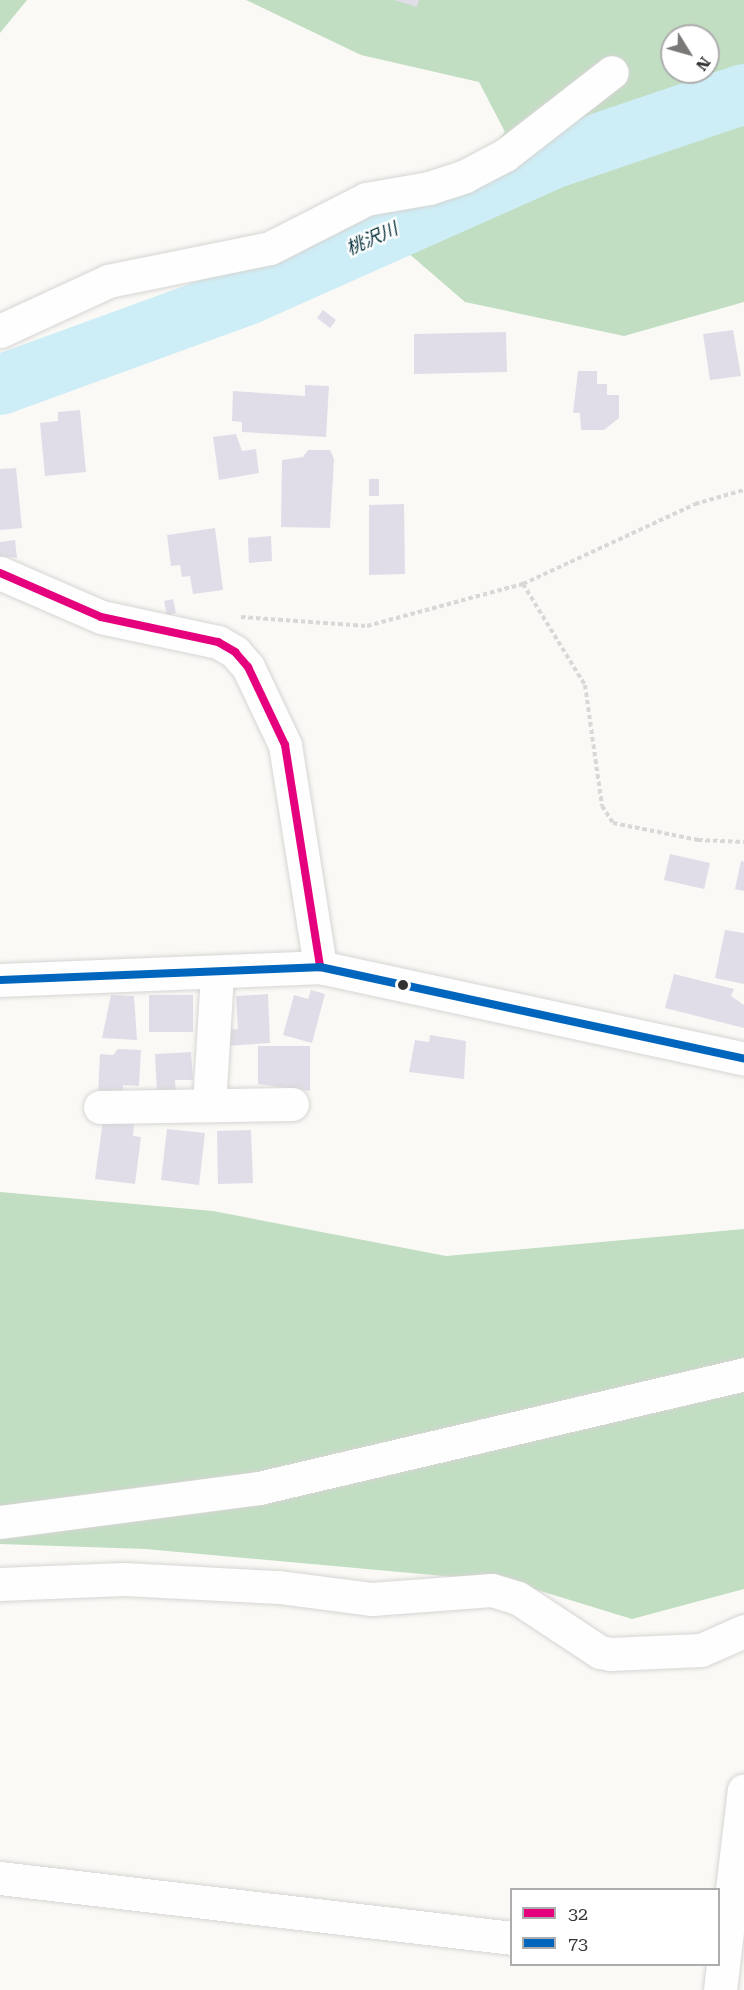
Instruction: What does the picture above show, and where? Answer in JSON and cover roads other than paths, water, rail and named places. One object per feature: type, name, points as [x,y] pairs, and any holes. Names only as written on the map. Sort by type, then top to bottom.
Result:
[{"type":"street","points":[[0,331],[108,281],[270,248],[366,199],[429,188],[465,176],[505,155],[612,72]]},
{"type":"street","points":[[0,573],[101,617],[206,640],[235,652],[248,667],[285,745],[320,967]]},
{"type":"street","points":[[0,980],[217,973],[320,967],[744,1059]]},
{"type":"street","points":[[209,1105],[217,973]]},
{"type":"street","points":[[100,1107],[292,1104]]},
{"type":"street","points":[[0,1522],[259,1488],[744,1374]]},
{"type":"street","points":[[0,1584],[124,1579],[279,1587],[372,1599],[492,1590],[518,1598],[600,1652],[610,1654],[701,1650],[744,1631]]},
{"type":"street","points":[[727,1970],[744,1790]]},
{"type":"street","points":[[0,1878],[510,1938]]},
{"type":"waterway","name":"桃沢川","points":[[0,385],[247,295],[552,159],[744,94]]}]
